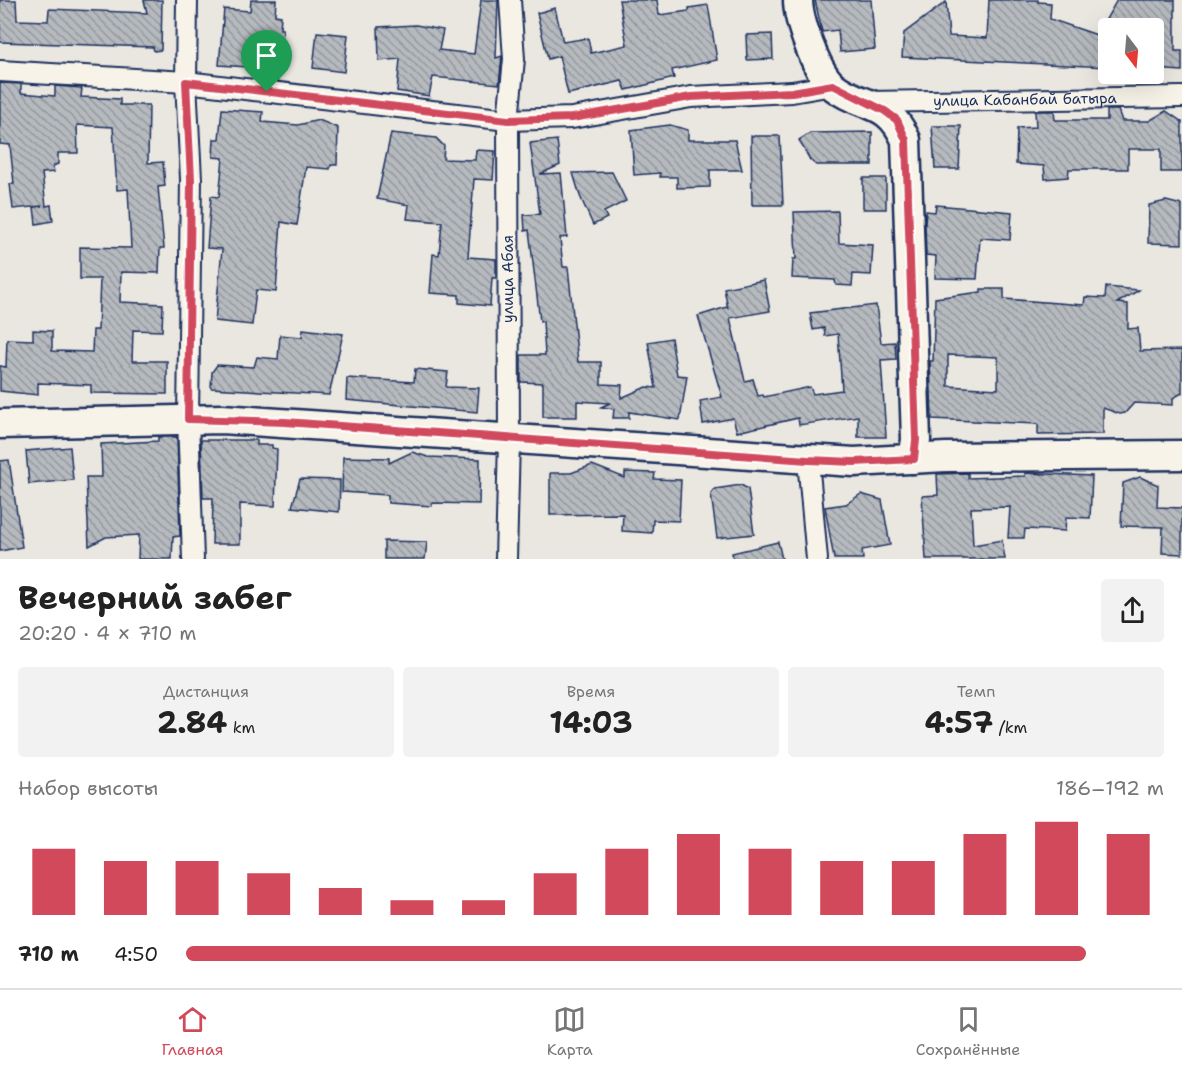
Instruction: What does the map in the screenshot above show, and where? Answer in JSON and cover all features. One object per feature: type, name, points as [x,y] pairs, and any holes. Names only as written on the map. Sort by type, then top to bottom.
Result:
[{"type":"street","points":[[187,0],[186,82],[191,179],[188,419],[193,559]]},
{"type":"street","name":"улица Абая","points":[[506,559],[509,440],[508,120],[514,59],[510,0]]},
{"type":"street","points":[[798,0],[814,56],[833,85],[897,120],[906,140],[916,440],[914,459]]},
{"type":"street","points":[[0,71],[186,82],[508,120],[572,118],[691,97],[792,92],[833,85]]},
{"type":"street","name":"улица Кабанбай батыра","points":[[866,102],[1182,97]]},
{"type":"street","points":[[0,424],[188,419],[285,422],[509,440],[854,462],[1182,454]]},
{"type":"street","points":[[808,460],[818,559]]},
{"type":"building","points":[[0,0],[16,0],[17,20],[48,21],[49,9],[147,13],[144,0],[162,0],[161,50],[154,51],[153,47],[0,42]]},
{"type":"building","points":[[251,0],[276,0],[275,15],[281,16],[280,29],[283,29],[280,69],[219,65],[224,9],[250,11]]},
{"type":"building","points":[[481,0],[498,0],[496,58],[502,56],[499,84],[433,77],[429,96],[397,91],[400,59],[379,61],[378,27],[416,25],[443,30],[439,50],[474,54]]},
{"type":"building","points":[[619,0],[657,0],[659,15],[689,11],[689,8],[708,5],[717,60],[672,70],[674,78],[626,90],[622,81],[568,94],[559,56],[548,59],[537,13],[555,8],[563,42],[588,38],[591,53],[627,45]]},
{"type":"building","points":[[815,0],[871,0],[875,49],[840,52],[838,30],[822,32]]},
{"type":"building","points":[[989,0],[1038,0],[1038,2],[1051,3],[1050,19],[1097,35],[1098,33],[1098,67],[902,57],[904,33],[946,2],[949,36],[987,38]]},
{"type":"building","points":[[1117,0],[1175,0],[1175,51],[1182,51],[1182,71],[1164,70],[1164,18],[1107,18]]},
{"type":"building","points":[[317,32],[348,35],[344,72],[313,68]]},
{"type":"building","points":[[772,34],[773,59],[747,60],[746,35]]},
{"type":"building","points":[[0,83],[21,84],[21,93],[55,96],[55,86],[82,88],[81,97],[120,99],[120,105],[149,105],[148,163],[163,162],[165,186],[158,187],[164,248],[160,248],[159,273],[121,272],[120,302],[163,304],[162,331],[133,330],[132,361],[167,361],[167,394],[91,393],[91,385],[38,383],[38,395],[0,391],[0,366],[6,367],[7,339],[33,340],[33,330],[52,331],[52,351],[92,352],[93,330],[98,330],[100,279],[80,279],[80,247],[131,248],[128,189],[117,190],[113,127],[77,125],[78,153],[58,153],[58,164],[53,166],[54,172],[42,173],[46,206],[51,205],[53,221],[36,224],[34,207],[42,206],[13,209],[10,184],[14,184],[10,145],[0,144]]},
{"type":"building","points":[[222,109],[263,112],[262,122],[298,125],[319,120],[338,128],[337,165],[331,165],[330,169],[306,167],[297,225],[281,222],[276,292],[256,290],[252,325],[215,321],[222,249],[207,248],[211,196],[219,197],[223,158],[213,157],[214,139],[219,139]]},
{"type":"building","points":[[1107,110],[1118,110],[1122,121],[1149,121],[1166,111],[1182,122],[1182,172],[1161,172],[1161,149],[1128,149],[1128,169],[1069,169],[1068,177],[1045,179],[1044,166],[1016,164],[1017,128],[1036,127],[1035,111],[1054,111],[1055,120],[1107,120]]},
{"type":"building","points":[[670,125],[688,130],[688,140],[735,140],[742,170],[710,170],[710,187],[677,188],[677,177],[660,177],[660,173],[634,175],[631,130]]},
{"type":"building","points":[[932,126],[961,126],[959,169],[935,169]]},
{"type":"building","points":[[872,132],[872,165],[816,165],[810,160],[799,140],[810,133]]},
{"type":"building","points":[[391,133],[436,138],[444,146],[443,159],[475,160],[476,150],[495,151],[493,180],[474,179],[468,257],[496,259],[496,278],[492,278],[490,306],[459,303],[459,295],[430,293],[433,254],[439,255],[442,222],[407,219],[409,205],[377,199]]},
{"type":"building","points":[[751,136],[780,136],[783,205],[752,205]]},
{"type":"building","points":[[557,140],[560,165],[540,174],[561,173],[567,237],[560,238],[563,267],[568,267],[578,362],[601,362],[601,384],[622,385],[621,398],[646,387],[656,388],[648,342],[671,338],[677,375],[687,376],[680,420],[629,412],[629,418],[613,418],[614,409],[601,407],[610,403],[577,401],[577,417],[543,417],[543,383],[521,382],[521,355],[545,355],[543,321],[540,321],[529,230],[525,231],[524,215],[540,214],[530,143]]},
{"type":"building","points":[[612,172],[626,201],[604,212],[607,218],[593,225],[573,173]]},
{"type":"building","points":[[863,178],[886,178],[886,209],[863,209]]},
{"type":"building","points":[[1166,201],[1182,205],[1182,244],[1148,243],[1149,205]]},
{"type":"building","points":[[936,205],[1012,212],[1010,240],[980,238],[977,279],[935,278],[936,256],[926,255],[925,224],[926,211],[935,212]]},
{"type":"building","points":[[838,211],[839,243],[873,245],[871,275],[853,274],[852,286],[836,285],[835,280],[792,278],[793,259],[796,259],[794,212]]},
{"type":"building","points":[[764,280],[770,311],[730,318],[745,381],[753,379],[758,396],[763,395],[764,397],[810,387],[813,394],[842,390],[838,334],[825,336],[824,328],[813,330],[810,313],[876,305],[881,343],[895,342],[896,359],[881,360],[886,437],[858,437],[858,416],[799,425],[798,418],[737,432],[733,418],[703,424],[700,401],[722,397],[698,316],[727,307],[728,309],[724,288]]},
{"type":"building","points":[[1106,287],[1139,290],[1117,303],[1128,304],[1128,329],[1138,328],[1140,351],[1182,350],[1182,393],[1173,398],[1173,405],[1134,403],[1125,413],[1120,414],[1103,408],[1103,434],[1038,435],[1038,424],[932,419],[930,361],[933,361],[935,298],[981,292],[981,289],[1004,289],[1004,299],[1084,305],[1085,297],[1105,298]],"holes":[[[948,355],[998,357],[998,389],[948,386]]]},
{"type":"building","points":[[303,329],[343,334],[329,395],[211,388],[212,372],[217,365],[254,367],[257,357],[278,359],[280,335],[302,337]]},
{"type":"building","points":[[415,369],[448,372],[446,387],[479,388],[477,412],[346,400],[347,378],[414,382]]},
{"type":"building","points":[[158,437],[177,437],[180,536],[173,537],[172,559],[138,559],[139,535],[106,537],[89,546],[86,477],[102,477],[101,444],[158,441]]},
{"type":"building","points":[[201,440],[257,440],[257,445],[272,445],[272,448],[277,449],[275,506],[240,504],[240,544],[212,544],[213,498],[203,498]]},
{"type":"building","points":[[70,447],[73,480],[29,484],[26,451]]},
{"type":"building","points":[[412,452],[428,457],[480,459],[479,504],[432,503],[432,506],[388,503],[388,495],[342,492],[343,457],[389,458],[389,463]]},
{"type":"building","points":[[9,460],[22,547],[0,551],[0,461]]},
{"type":"building","points":[[592,465],[625,478],[625,472],[655,473],[654,479],[681,480],[679,521],[653,520],[652,533],[622,531],[623,514],[550,515],[550,473],[571,473]]},
{"type":"building","points":[[968,473],[968,478],[1025,476],[1025,473],[1092,476],[1090,518],[1066,517],[1065,531],[1025,529],[1024,538],[1008,538],[1010,507],[971,508],[973,545],[1002,540],[1005,559],[926,559],[922,496],[938,495],[937,474]]},
{"type":"building","points":[[1140,477],[1158,485],[1157,507],[1182,508],[1182,554],[1162,553],[1163,527],[1121,526],[1123,483]]},
{"type":"building","points":[[300,479],[340,480],[339,512],[292,507]]},
{"type":"building","points":[[741,485],[748,489],[754,534],[717,538],[711,494],[715,489]]},
{"type":"building","points":[[861,494],[882,500],[890,545],[862,550],[863,559],[834,559],[825,507],[846,504]]},
{"type":"building","points":[[384,541],[427,542],[425,559],[384,559]]},
{"type":"building","points":[[778,542],[782,559],[733,559],[732,553]]},
{"type":"route","points":[[186,82],[267,92],[508,120],[572,118],[691,97],[792,92],[833,85],[885,111],[897,120],[906,140],[906,197],[916,440],[914,459],[854,462],[808,460],[442,436],[285,422],[188,419],[191,179],[186,82]]}]
